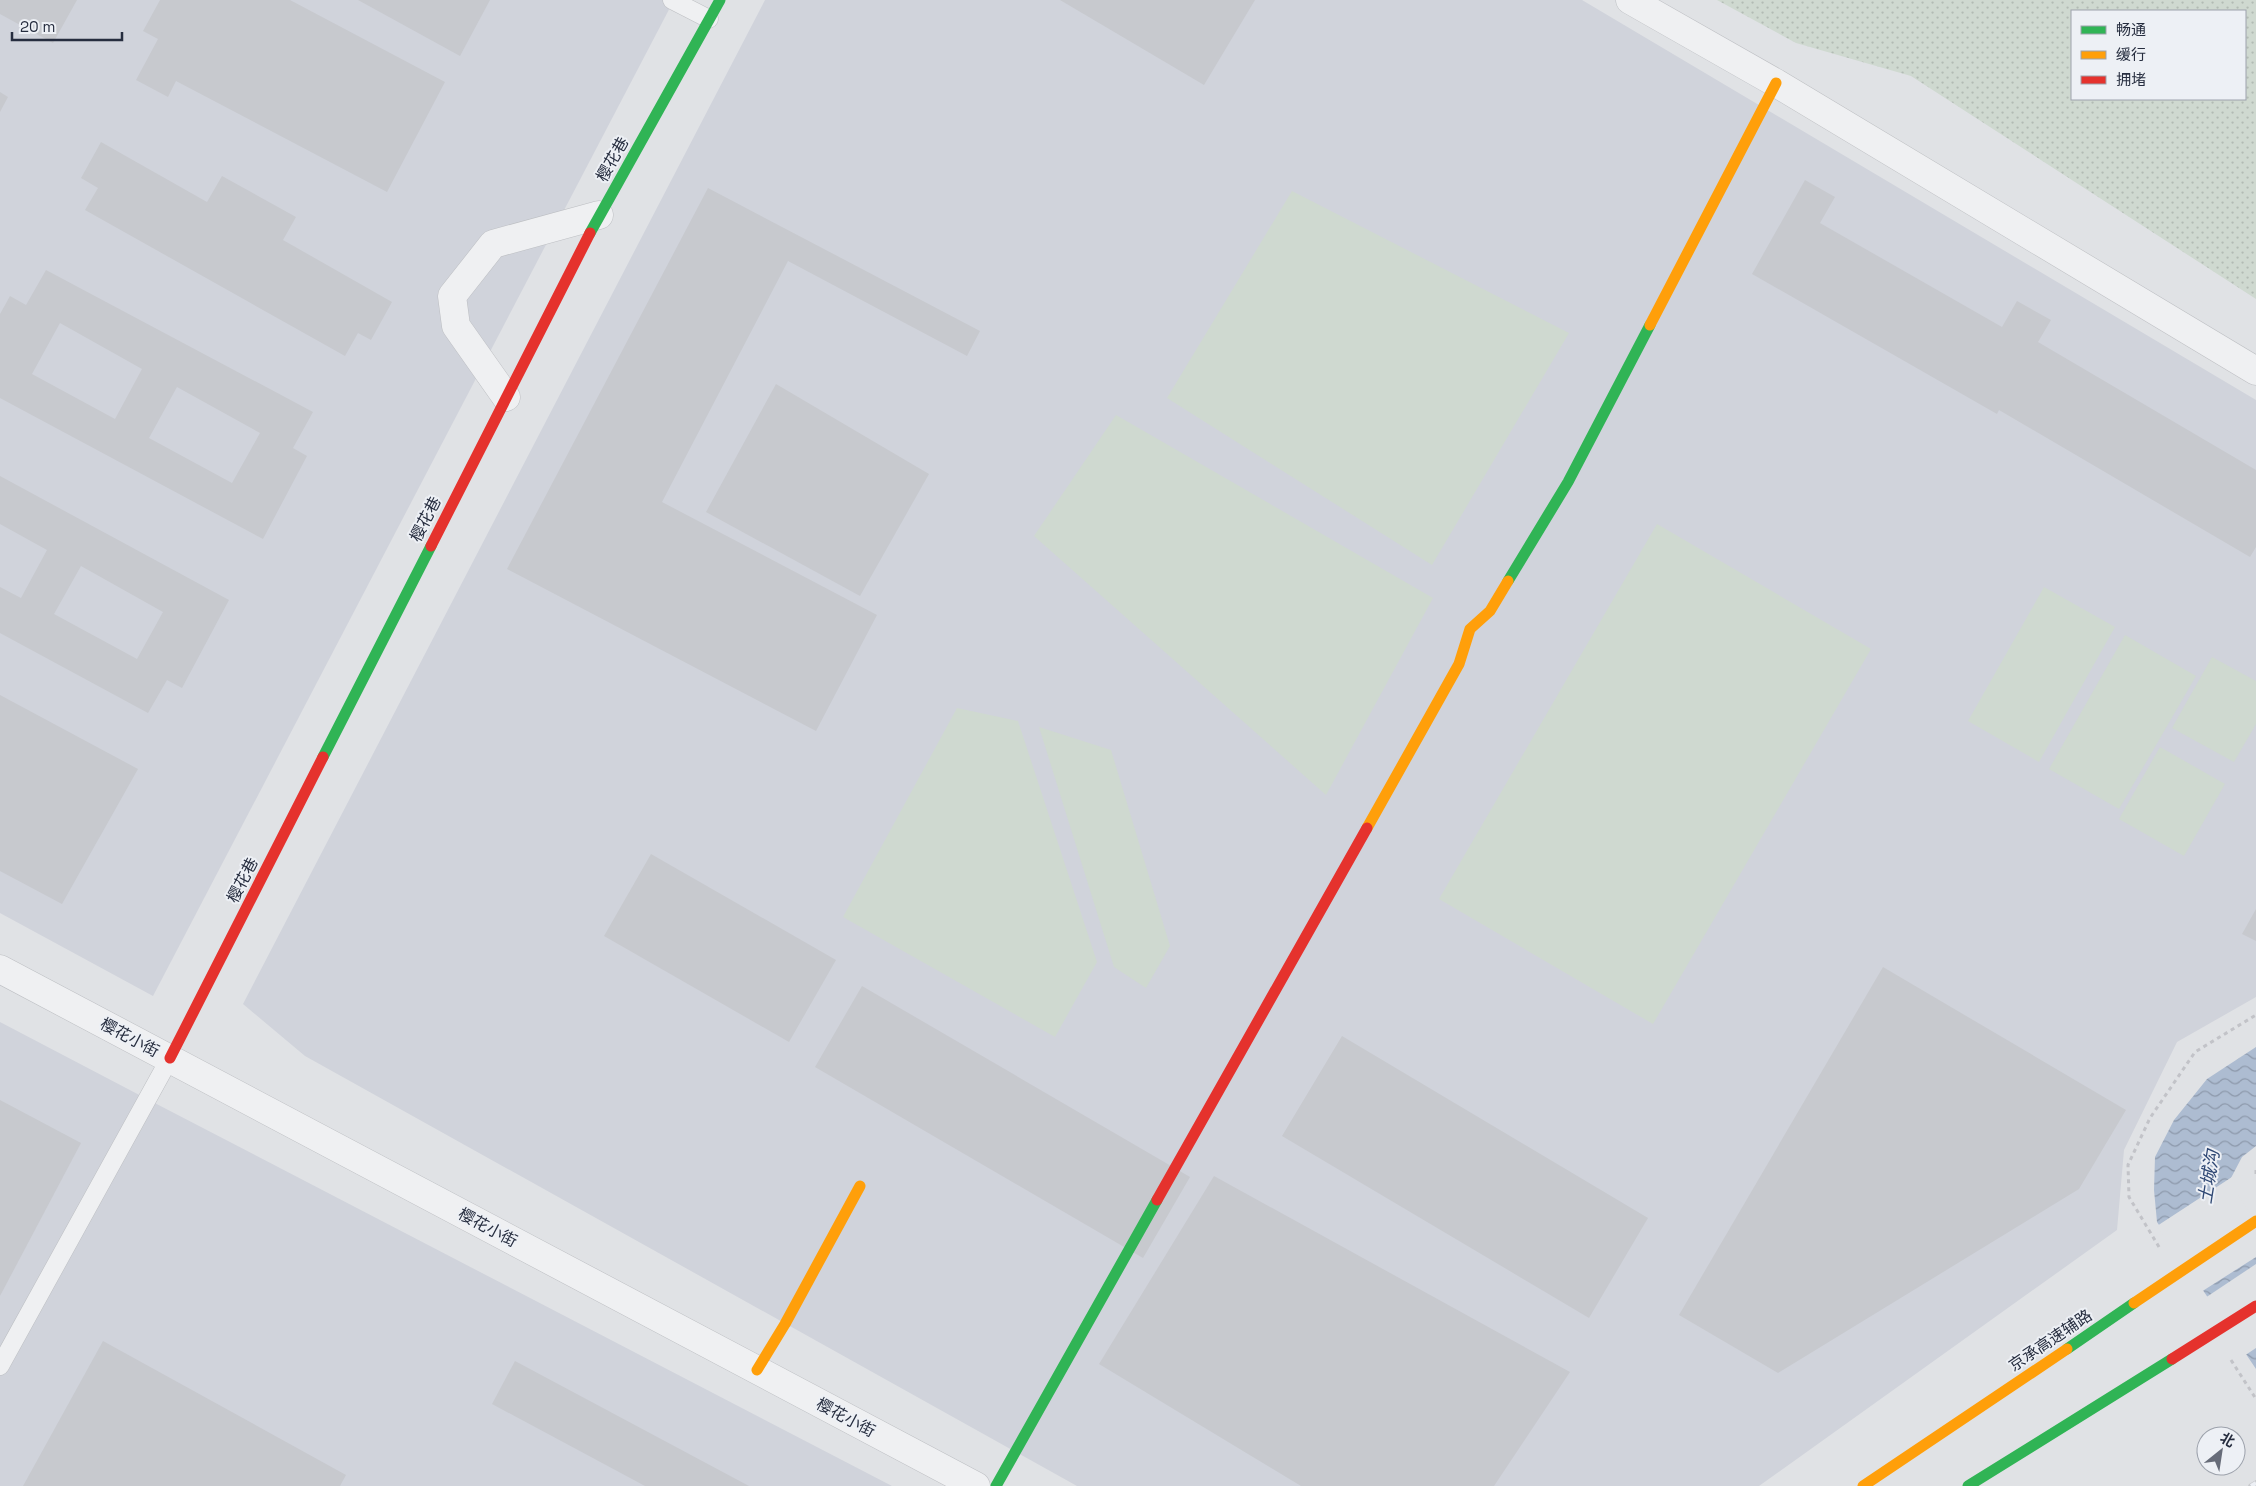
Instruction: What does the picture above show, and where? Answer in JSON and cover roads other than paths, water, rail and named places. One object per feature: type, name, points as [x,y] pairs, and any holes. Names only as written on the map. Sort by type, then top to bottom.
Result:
[{"type":"main road","name":"樱花巷","points":[[170,1058],[599,215],[720,0]]},
{"type":"main road","points":[[996,1486],[1459,664],[1470,629],[1490,611],[1568,482],[1776,83]]},
{"type":"main road","points":[[757,1370],[785,1324],[860,1186]]},
{"type":"main road","name":"京承高速辅路","points":[[1863,1486],[2256,1221]]},
{"type":"main road","points":[[1968,1486],[2256,1306]]},
{"type":"street","points":[[1630,0],[1776,83],[2256,371]]},
{"type":"street","points":[[506,397],[456,326],[452,296],[493,244],[599,215]]},
{"type":"street","name":"樱花小街","points":[[0,969],[976,1486]]},
{"type":"lane","points":[[672,0],[709,19]]},
{"type":"lane","points":[[0,1366],[170,1058]]},
{"type":"water","name":"土城沟","points":[[2256,1047],[2256,1146],[2242,1157],[2231,1178],[2236,1196],[2256,1226],[2256,1369],[2157,1222],[2154,1190],[2155,1157],[2174,1120],[2207,1079]]},
{"type":"railway","points":[[2251,1486],[2256,1483]]}]
